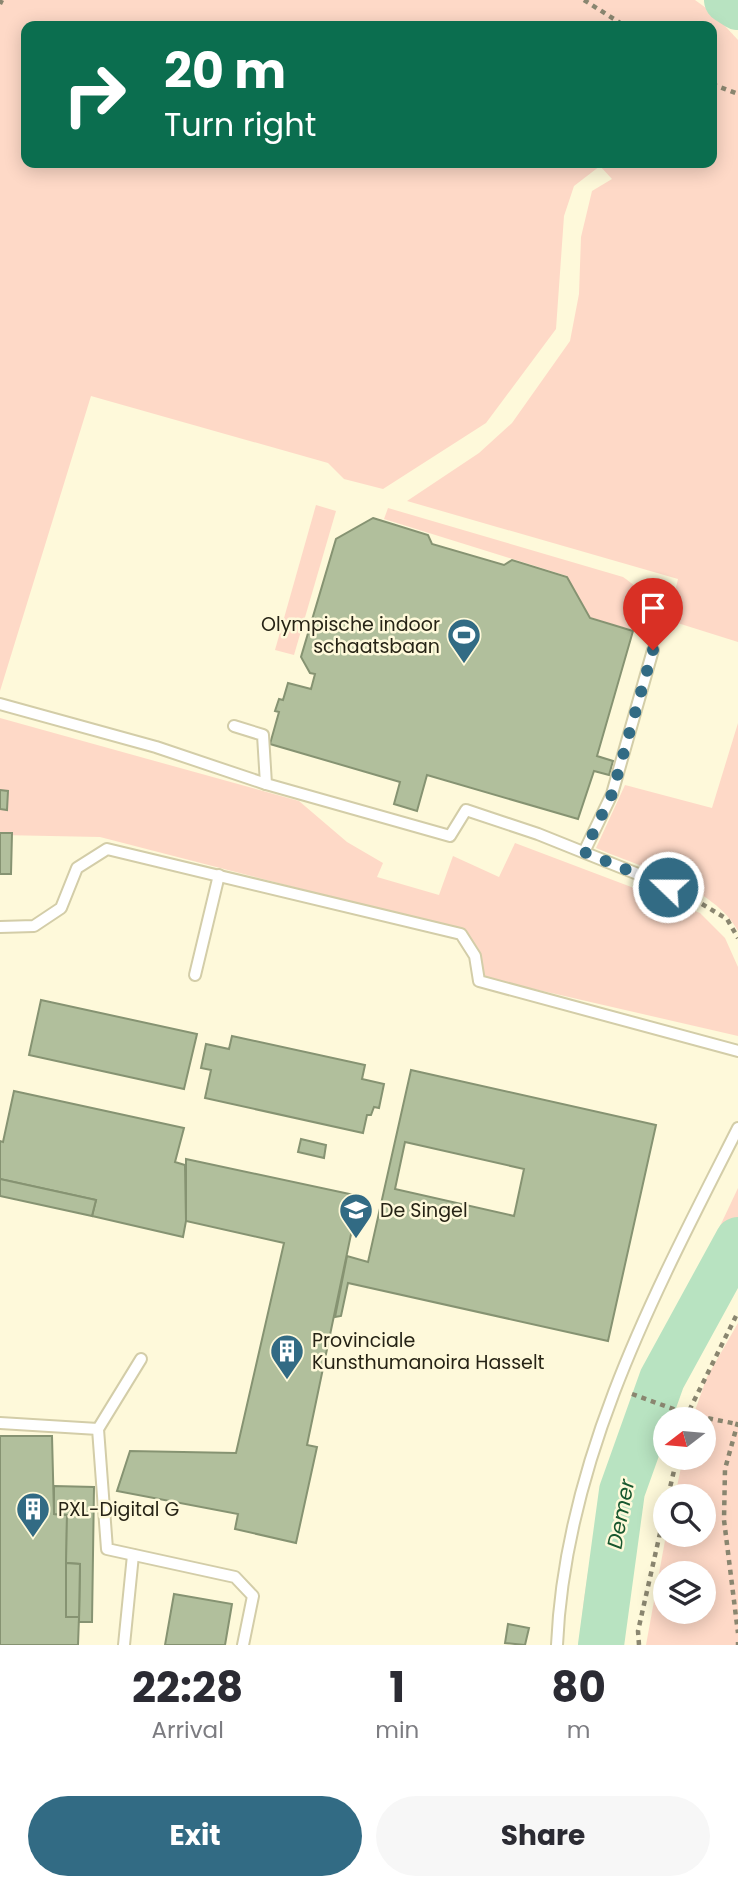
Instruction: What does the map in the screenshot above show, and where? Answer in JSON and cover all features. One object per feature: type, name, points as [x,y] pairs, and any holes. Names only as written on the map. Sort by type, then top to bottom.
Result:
[{"type":"lane","points":[[584,852],[612,794],[653,650]]},
{"type":"lane","points":[[0,704],[156,747],[266,784],[450,836],[466,810],[584,852],[690,895]]},
{"type":"lane","points":[[234,726],[263,735],[266,784]]},
{"type":"lane","points":[[0,927],[34,926],[61,908],[77,868],[107,849],[461,934],[475,956],[479,981],[738,1051]]},
{"type":"lane","points":[[195,975],[219,875]]},
{"type":"lane","points":[[557,1645],[558,1603],[582,1484],[620,1371],[738,1128]]},
{"type":"lane","points":[[141,1359],[98,1429],[107,1549],[235,1577],[253,1596],[243,1645]]},
{"type":"lane","points":[[0,1423],[98,1429]]},
{"type":"lane","points":[[124,1645],[133,1555]]},
{"type":"path","points":[[584,0],[617,21]]},
{"type":"path","points":[[717,86],[738,94]]},
{"type":"path","points":[[690,895],[727,919],[738,938]]},
{"type":"path","points":[[691,1407],[738,1312]]},
{"type":"path","points":[[623,1391],[668,1407]]},
{"type":"path","points":[[716,1420],[738,1423],[725,1469],[723,1520],[738,1633]]},
{"type":"path","points":[[639,1645],[638,1631],[657,1547]]},
{"type":"shaded area","points":[[0,0],[695,0],[713,13],[738,40],[738,642],[668,620],[678,579],[407,501],[479,453],[512,423],[570,341],[579,294],[581,237],[592,191],[612,179],[602,168],[717,168],[717,21],[21,21],[21,168],[597,168],[574,186],[564,216],[556,329],[486,423],[383,489],[344,479],[328,463],[91,396],[0,691]]},
{"type":"shaded area","points":[[316,505],[336,511],[294,655],[275,650]]},
{"type":"shaded area","points":[[388,508],[623,577],[639,589],[647,600],[647,633],[586,618],[567,576],[384,519]]},
{"type":"shaded area","points":[[0,718],[299,801],[347,842],[383,863],[377,877],[439,895],[453,856],[499,877],[515,843],[700,913],[725,938],[738,967],[738,1036],[482,977],[464,931],[100,837],[0,835]]},
{"type":"shaded area","points":[[738,723],[738,931],[727,916],[695,890],[596,848],[625,785],[712,808]]},
{"type":"shaded area","points":[[738,1188],[738,1218],[645,1385]]},
{"type":"shaded area","points":[[738,1323],[738,1645],[646,1645],[653,1606],[653,1624],[716,1624],[716,1561],[661,1561],[664,1547],[716,1547],[716,1484],[678,1484],[680,1470],[716,1470],[716,1407],[696,1407],[707,1377]]},
{"type":"shaded area","points":[[638,1399],[611,1485],[593,1561],[580,1645],[586,1585],[599,1519],[617,1455]]},
{"type":"building","name":"Olympische indoor schaatsbaan","points":[[373,518],[428,535],[432,544],[504,565],[512,560],[567,577],[590,618],[633,631],[597,756],[613,761],[609,775],[594,771],[578,819],[427,775],[417,811],[394,804],[400,782],[270,744],[279,712],[275,711],[279,699],[283,700],[288,683],[311,689],[315,674],[310,673],[301,657],[336,539]]},
{"type":"building","points":[[0,790],[8,791],[7,810],[0,809]]},
{"type":"building","points":[[0,833],[12,833],[11,874],[0,874]]},
{"type":"building","points":[[41,1000],[197,1034],[184,1089],[29,1055]]},
{"type":"building","points":[[232,1036],[365,1065],[362,1079],[384,1084],[379,1108],[374,1107],[371,1115],[367,1115],[363,1133],[205,1098],[211,1070],[201,1068],[206,1044],[229,1049]]},
{"type":"building","points":[[411,1070],[656,1125],[608,1341],[348,1283],[341,1316],[335,1317],[347,1256],[368,1262]],"holes":[[[405,1142],[524,1169],[514,1216],[395,1189]]]},
{"type":"building","points":[[14,1091],[184,1128],[175,1162],[185,1165],[186,1221],[183,1237],[92,1216],[96,1200],[0,1179],[0,1141],[3,1142]]},
{"type":"building","points":[[301,1139],[326,1145],[324,1158],[298,1152]]},
{"type":"building","name":"Provinciale Kunsthumanoira Hasselt","points":[[186,1159],[359,1196],[307,1445],[317,1447],[296,1543],[235,1529],[238,1514],[117,1491],[130,1451],[236,1453],[284,1243],[186,1221]]},
{"type":"building","points":[[0,1179],[96,1200],[92,1216],[0,1196]]},
{"type":"building","name":"PXL-Digital G","points":[[0,1436],[52,1436],[54,1514],[67,1515],[66,1617],[79,1617],[78,1645],[0,1645]]},
{"type":"building","points":[[54,1486],[94,1487],[92,1622],[79,1622],[80,1564],[66,1563],[67,1515],[54,1514]]},
{"type":"building","points":[[66,1563],[80,1564],[79,1617],[66,1617]]},
{"type":"building","points":[[174,1594],[232,1604],[225,1645],[165,1645]]},
{"type":"building","points":[[508,1624],[529,1628],[525,1645],[505,1643]]},
{"type":"waterway","name":"Demer","points":[[727,0],[738,7]]},
{"type":"waterway","name":"Demer","points":[[601,1645],[622,1491],[662,1379],[738,1240]]},
{"type":"place","name":"Olympische indoor schaatsbaan","points":[[464,665]]},
{"type":"place","name":"De Singel","points":[[356,1240]]},
{"type":"place","name":"Provinciale Kunsthumanoira Hasselt","points":[[287,1381]]},
{"type":"place","name":"PXL-Digital G","points":[[33,1539]]},
{"type":"route","points":[[653,650],[612,794],[584,852],[668,887]]}]
